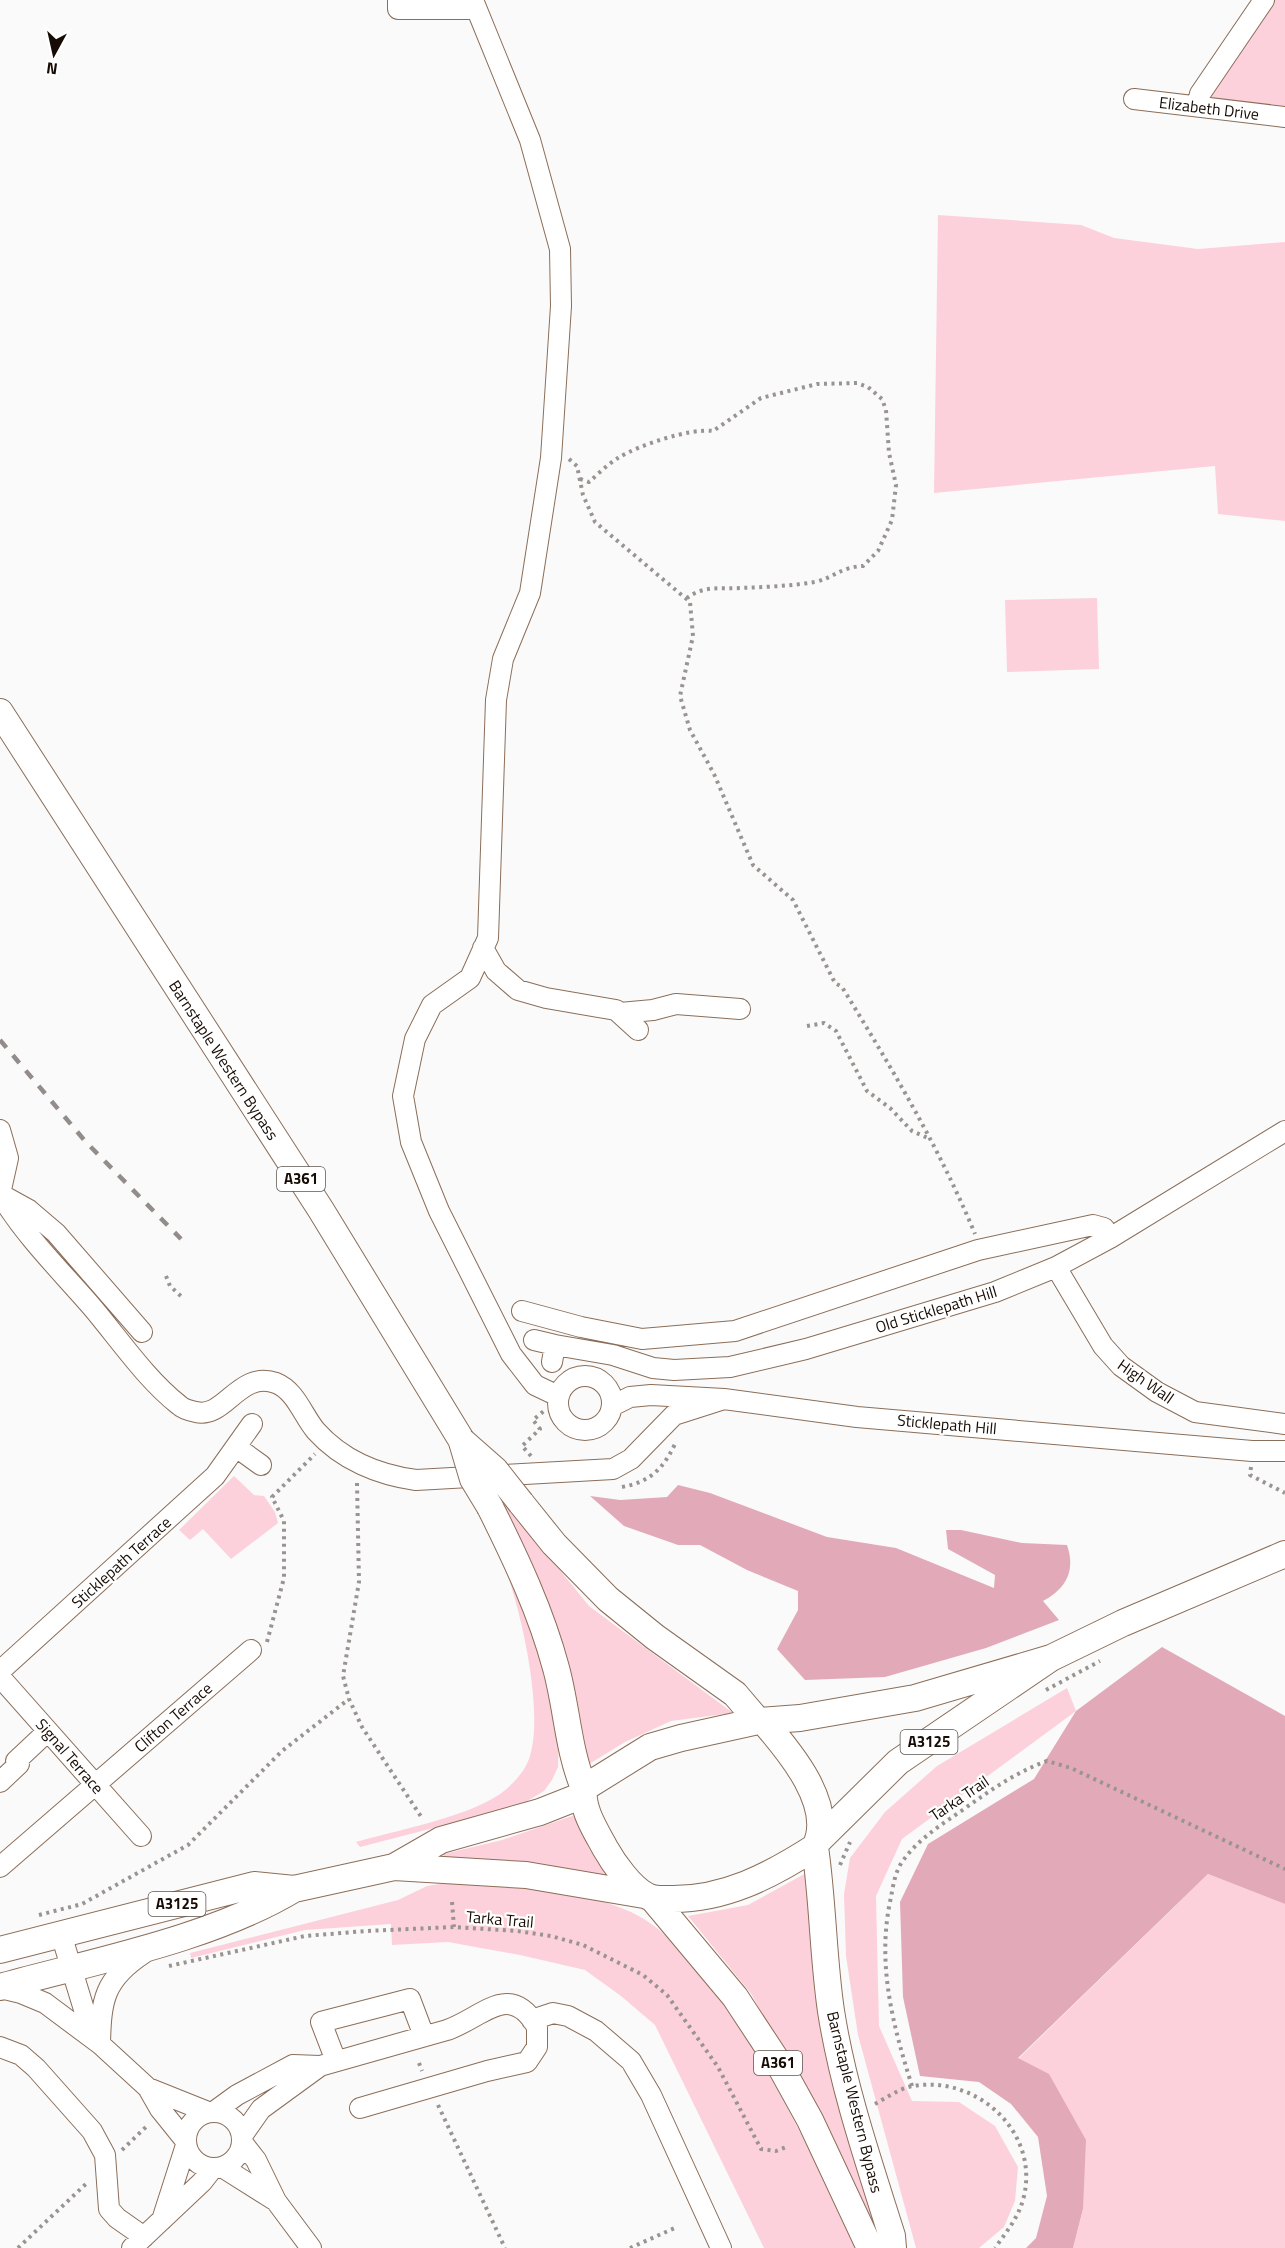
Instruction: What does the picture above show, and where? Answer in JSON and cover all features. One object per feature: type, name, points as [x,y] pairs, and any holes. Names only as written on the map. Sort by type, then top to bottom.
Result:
[{"type":"main road","name":"Barnstaple Western Bypass","points":[[0,712],[321,1210],[462,1441],[473,1479],[515,1556],[543,1623],[557,1670],[574,1765],[584,1792]]},
{"type":"main road","name":"Barnstaple Western Bypass","points":[[462,1441],[495,1470],[554,1544],[608,1599],[655,1637],[735,1694],[761,1721]]},
{"type":"main road","name":"A3125","points":[[817,1844],[898,1762],[1051,1658],[1123,1623],[1285,1554]]},
{"type":"main road","name":"A3125","points":[[761,1721],[915,1698],[1051,1658]]},
{"type":"main road","points":[[761,1721],[803,1771],[817,1802],[817,1844],[752,1883],[695,1900],[649,1897],[613,1862],[591,1823],[584,1792],[650,1747],[761,1721]]},
{"type":"main road","name":"A3125","points":[[394,1867],[441,1840],[540,1812],[584,1792]]},
{"type":"main road","name":"Barnstaple Western Bypass","points":[[817,1844],[825,1967],[832,2014],[861,2138],[892,2236],[893,2248]]},
{"type":"main road","name":"A3125","points":[[0,1988],[71,1967],[160,1956],[260,1909],[294,1889],[394,1867],[526,1875],[649,1897]]},
{"type":"main road","name":"A3125","points":[[0,1950],[254,1885],[294,1889]]},
{"type":"main road","name":"Barnstaple Western Bypass","points":[[649,1897],[735,1996],[779,2064],[815,2130],[870,2248]]},
{"type":"street","points":[[398,0],[398,9],[474,5],[530,140],[560,249],[561,306],[552,451],[530,593],[503,659],[496,700],[488,938],[470,978],[432,1005],[415,1039],[403,1096],[411,1142],[439,1211],[511,1354],[525,1376],[552,1394],[560,1413],[571,1426],[585,1430],[605,1422],[612,1406],[612,1396],[605,1384],[591,1376],[574,1379],[552,1394]]},
{"type":"street","points":[[1197,106],[1200,94],[1264,0]]},
{"type":"street","name":"Elizabeth Drive","points":[[1134,99],[1285,117]]},
{"type":"street","points":[[483,948],[496,971],[518,990],[546,998],[607,1008],[620,1013],[638,1030]]},
{"type":"street","points":[[620,1013],[653,1010],[676,1004],[740,1009]]},
{"type":"street","points":[[0,1130],[8,1158],[0,1194],[16,1222],[94,1310],[114,1337],[180,1407],[198,1413],[217,1410],[235,1391],[261,1381],[277,1384],[291,1393],[317,1432],[344,1455],[377,1471],[416,1480],[538,1472],[573,1473],[613,1468],[632,1460],[674,1415],[724,1399]]},
{"type":"street","name":"Old Sticklepath Hill","points":[[534,1340],[553,1353],[613,1355],[653,1368],[674,1370],[697,1370],[748,1364],[806,1349],[995,1292],[1056,1267],[1110,1238],[1285,1131]]},
{"type":"street","points":[[0,1194],[29,1210],[56,1233],[142,1332]]},
{"type":"street","points":[[522,1311],[581,1327],[642,1339],[735,1331],[982,1249],[1093,1225],[1104,1228],[1110,1238]]},
{"type":"street","name":"High Wall","points":[[1056,1267],[1103,1346],[1121,1366],[1157,1392],[1195,1412],[1285,1424]]},
{"type":"street","name":"Sticklepath Hill","points":[[612,1406],[630,1397],[651,1395],[724,1399],[848,1416],[1252,1451],[1285,1451]]},
{"type":"street","name":"Sticklepath Terrace","points":[[0,1671],[215,1476],[252,1425]]},
{"type":"street","points":[[236,1447],[261,1465]]},
{"type":"street","name":"Clifton Terrace","points":[[0,1867],[251,1650]]},
{"type":"street","name":"Signal Terrace","points":[[0,1677],[141,1836]]},
{"type":"street","points":[[0,1782],[19,1764],[16,1761],[48,1731]]},
{"type":"street","points":[[61,1934],[86,2016],[100,2044]]},
{"type":"street","points":[[100,2044],[101,2005],[120,1971],[160,1956]]},
{"type":"street","points":[[0,1988],[21,1993],[45,2003],[100,2044],[148,2088],[160,2109],[185,2142],[195,2161],[217,2167],[276,2201]]},
{"type":"street","points":[[328,2063],[321,2022],[410,1999],[424,2036]]},
{"type":"street","points":[[162,2220],[169,2190],[192,2122],[276,2073],[293,2065],[328,2063],[461,2025],[494,2006],[504,2003],[518,2006],[532,2020],[539,2037],[534,2055],[527,2062],[360,2108]]},
{"type":"street","points":[[532,2020],[553,2013],[568,2016],[596,2031],[631,2061],[651,2095],[721,2248]]},
{"type":"street","points":[[0,2047],[21,2055],[36,2068],[92,2131],[105,2155],[109,2209],[138,2243],[217,2167],[236,2158],[242,2139],[261,2109],[328,2063]]},
{"type":"street","points":[[148,2088],[211,2112],[230,2116],[236,2122],[242,2139],[256,2160],[276,2201],[311,2248]]},
{"type":"path","points":[[582,493],[589,482],[617,459],[631,451],[697,429],[713,431],[761,398],[817,384],[857,383],[882,399],[886,410],[889,453],[896,485],[892,520],[878,551],[863,566],[848,566],[818,581],[740,588],[717,587],[702,590],[687,598]]},
{"type":"path","points":[[552,451],[577,466],[582,493],[595,522],[610,537],[687,598],[694,624],[680,696],[690,730],[714,774],[753,865],[793,900],[835,983],[842,987],[884,1055],[931,1139],[959,1195],[982,1249]]},
{"type":"path","points":[[579,478],[589,482]]},
{"type":"path","points":[[807,1026],[824,1023],[836,1031],[867,1091],[891,1108],[912,1131],[931,1139]]},
{"type":"path","points":[[166,1276],[170,1286],[183,1298]]},
{"type":"path","points":[[538,1472],[534,1460],[522,1446],[540,1429],[533,1420],[545,1410],[552,1394]]},
{"type":"path","points":[[251,1650],[265,1648],[284,1578],[284,1521],[272,1497],[320,1449]]},
{"type":"path","points":[[1252,1451],[1250,1475],[1285,1493]]},
{"type":"path","points":[[358,1476],[356,1498],[360,1544],[359,1582],[343,1676],[349,1699],[362,1727],[422,1818]]},
{"type":"path","points":[[1038,1694],[1106,1658]]},
{"type":"path","points":[[31,1917],[82,1904],[188,1845],[282,1751],[349,1699]]},
{"type":"path","name":"Tarka Trail","points":[[912,2086],[891,2017],[884,1946],[885,1924],[897,1871],[927,1835],[1004,1782],[1047,1761],[1071,1768],[1285,1869]]},
{"type":"path","points":[[840,1873],[852,1838]]},
{"type":"path","name":"Tarka Trail","points":[[452,1902],[454,1927],[551,1936],[583,1945],[643,1975],[667,1995],[707,2050],[761,2149],[776,2151],[789,2146]]},
{"type":"path","points":[[160,1956],[305,1936],[454,1927]]},
{"type":"path","points":[[418,2063],[505,2248]]},
{"type":"path","points":[[875,2104],[912,2086],[962,2090],[1001,2114],[1017,2136],[1025,2160],[1025,2194],[1018,2216],[995,2248]]},
{"type":"path","points":[[630,2248],[677,2227]]},
{"type":"shaded area","points":[[1273,0],[1285,0],[1285,110],[1207,100]]},
{"type":"shaded area","points":[[938,215],[1081,225],[1114,238],[1198,249],[1285,242],[1285,521],[1218,514],[1215,466],[934,493]]},
{"type":"shaded area","points":[[1097,598],[1099,669],[1007,672],[1005,600]]},
{"type":"shaded area","points":[[234,1476],[254,1495],[264,1496],[275,1512],[278,1523],[231,1559],[203,1529],[190,1540],[179,1530]]},
{"type":"shaded area","points":[[678,1485],[710,1493],[827,1537],[896,1548],[994,1588],[995,1575],[948,1549],[946,1530],[961,1530],[1022,1543],[1067,1545],[1070,1563],[1067,1578],[1058,1591],[1043,1601],[1059,1620],[986,1648],[885,1677],[805,1680],[777,1649],[798,1610],[798,1591],[747,1570],[700,1545],[678,1545],[624,1526],[590,1496],[620,1500],[667,1497]]},
{"type":"shaded area","points":[[499,1504],[507,1505],[589,1606],[733,1713],[671,1721],[625,1742],[586,1766],[567,1661],[528,1556]]},
{"type":"shaded area","points":[[504,1565],[529,1614],[559,1734],[558,1767],[552,1780],[544,1791],[519,1806],[360,1847],[356,1842],[469,1810],[500,1794],[521,1774],[527,1764],[533,1740],[533,1690],[524,1634]]},
{"type":"shaded area","points":[[1162,1647],[1285,1716],[1285,1904],[1208,1874],[1018,2058],[1049,2074],[1086,2140],[1083,2209],[1073,2248],[1026,2248],[1036,2238],[1047,2196],[1038,2137],[1011,2104],[979,2082],[920,2076],[903,1997],[900,1902],[928,1844],[1034,1779],[1076,1711]]},
{"type":"shaded area","points":[[1067,1688],[1076,1711],[902,1839],[876,1896],[879,2026],[912,2101],[959,2102],[995,2126],[1018,2167],[1015,2201],[1004,2227],[979,2248],[916,2248],[858,2035],[846,1956],[844,1894],[850,1858],[885,1812],[937,1766]]},
{"type":"shaded area","points":[[575,1815],[588,1847],[611,1883],[441,1860],[444,1854],[502,1840]]},
{"type":"shaded area","points":[[810,1871],[815,1996],[842,2107],[881,2239],[752,1995],[688,1916],[748,1905]]},
{"type":"shaded area","points":[[1208,1874],[1285,1904],[1285,2248],[1073,2248],[1083,2209],[1018,2059]]},
{"type":"shaded area","points":[[452,1882],[520,1886],[588,1897],[631,1912],[665,1935],[698,1969],[731,2013],[790,2113],[858,2248],[764,2248],[655,2025],[585,1970],[448,1942],[392,1945],[391,1924],[305,1930],[191,1958],[190,1953],[398,1900],[427,1886]]},
{"type":"railway","points":[[0,1040],[85,1141],[181,1239]]}]
